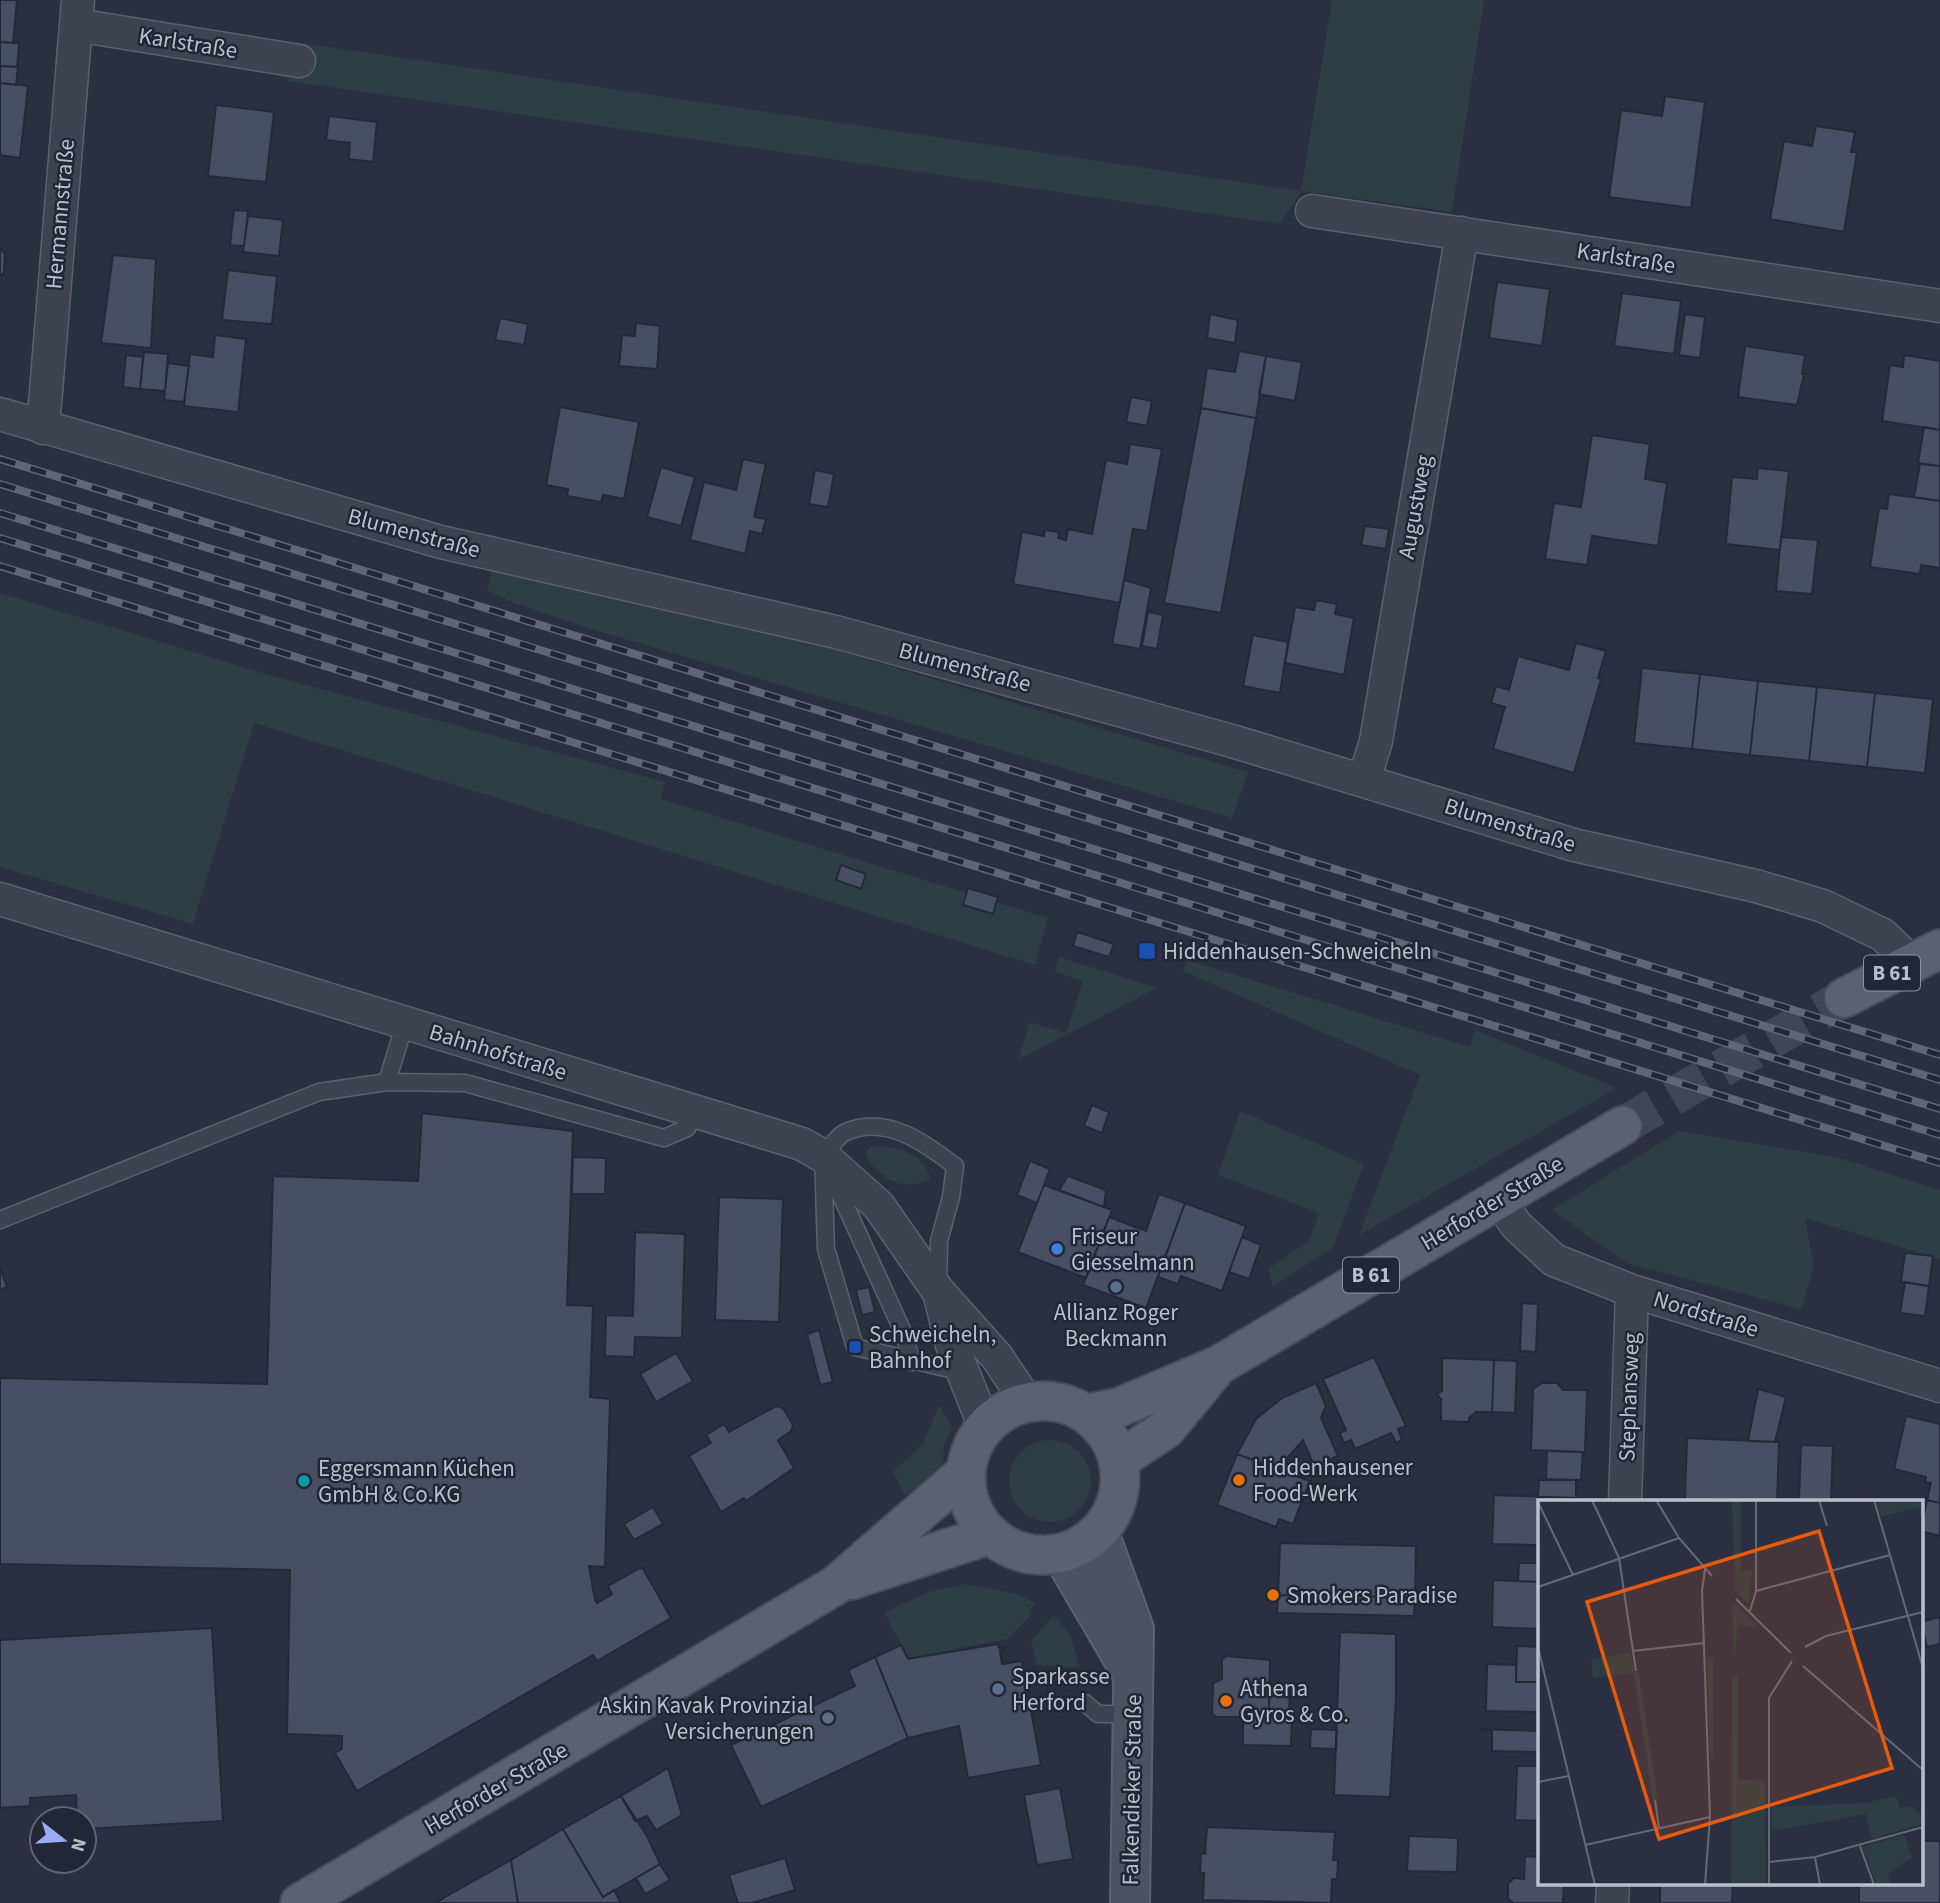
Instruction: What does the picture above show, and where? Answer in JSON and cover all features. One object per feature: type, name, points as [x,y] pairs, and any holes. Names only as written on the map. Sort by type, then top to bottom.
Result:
[{"type":"main road","name":"B 61","points":[[1844,998],[1926,956]]},
{"type":"main road","name":"Herforder Straße","points":[[1087,1414],[1120,1408],[1219,1365],[1622,1126]]},
{"type":"main road","name":"Herforder Straße","points":[[1119,1460],[1166,1429],[1219,1365]]},
{"type":"main road","points":[[1027,1402],[1059,1402],[1087,1414],[1112,1442],[1119,1460],[1121,1480],[1118,1500],[1099,1533],[1088,1543],[1062,1554],[1022,1553],[1004,1546],[989,1535],[971,1506],[966,1472],[969,1455],[985,1427],[997,1416],[1027,1402]]},
{"type":"main road","name":"Herforder Straße","points":[[300,1903],[836,1585],[966,1472]]},
{"type":"main road","name":"Herforder Straße","points":[[836,1585],[989,1535]]},
{"type":"street","name":"Karlstraße","points":[[77,13],[299,61]]},
{"type":"street","name":"Hermannstraße","points":[[43,428],[77,13]]},
{"type":"street","name":"Karlstraße","points":[[1312,211],[1940,306]]},
{"type":"street","name":"Augustweg","points":[[1364,780],[1376,741],[1462,233]]},
{"type":"street","name":"Blumenstraße","points":[[0,414],[441,542],[836,632],[1232,741],[1574,845],[1756,886],[1823,906],[1926,956]]},
{"type":"street","name":"Bahnhofstraße","points":[[0,900],[802,1144],[823,1156],[879,1206],[938,1291],[997,1357],[1027,1402]]},
{"type":"street","name":"Nordstraße","points":[[1499,1199],[1516,1225],[1554,1260],[1632,1291],[1940,1386]]},
{"type":"street","name":"Bahnhofstraße","points":[[938,1291],[952,1345],[985,1427]]},
{"type":"street","name":"Stephansweg","points":[[1625,1500],[1632,1291]]},
{"type":"street","name":"Falkendieker Straße","points":[[1099,1533],[1134,1629],[1130,1903]]},
{"type":"street","name":"Falkendieker Straße","points":[[1062,1554],[1134,1695]]},
{"type":"street","points":[[1612,1903],[1613,1885]]},
{"type":"lane","points":[[387,1082],[405,1023]]},
{"type":"lane","points":[[0,1220],[318,1093],[387,1082],[465,1083],[664,1138],[687,1128],[695,1112]]},
{"type":"lane","points":[[938,1291],[939,1241],[951,1197],[955,1166],[922,1140],[882,1126],[845,1132],[823,1156],[826,1249],[855,1347],[963,1372]]},
{"type":"lane","points":[[823,1156],[904,1334],[912,1362]]},
{"type":"lane","points":[[1085,1703],[1098,1714],[1134,1695]]},
{"type":"shaded area","points":[[1332,0],[1484,0],[1452,212],[1302,191],[1280,224],[288,81],[295,42],[1301,191]]},
{"type":"shaded area","points":[[492,570],[798,639],[1248,772],[1232,818],[594,630],[512,602],[487,590]]},
{"type":"shaded area","points":[[0,593],[269,675],[665,782],[661,799],[967,893],[964,905],[992,914],[996,902],[1048,918],[1035,965],[254,723],[193,924],[0,867]]},
{"type":"shaded area","points":[[1059,957],[1157,988],[1018,1060],[1030,1022],[1066,1033],[1083,981],[1055,972]]},
{"type":"shaded area","points":[[1187,960],[1470,1047],[1475,1030],[1617,1088],[1359,1235],[1420,1075],[1183,971]]},
{"type":"shaded area","points":[[1240,1111],[1364,1164],[1333,1248],[1273,1286],[1268,1269],[1309,1241],[1319,1213],[1218,1175]]},
{"type":"shaded area","points":[[1679,1131],[1836,1157],[1940,1190],[1940,1259],[1805,1218],[1814,1267],[1801,1309],[1626,1263],[1552,1210]]},
{"type":"shaded area","points":[[872,1146],[900,1150],[916,1157],[927,1170],[930,1179],[911,1185],[891,1181],[869,1161],[865,1152]]},
{"type":"shaded area","points":[[939,1405],[952,1427],[944,1444],[943,1467],[905,1496],[893,1472],[923,1443]]},
{"type":"shaded area","points":[[1042,1440],[1058,1440],[1073,1447],[1084,1458],[1091,1473],[1088,1497],[1079,1510],[1058,1522],[1042,1522],[1027,1515],[1016,1504],[1009,1489],[1009,1473],[1016,1458],[1027,1447]]},
{"type":"shaded area","points":[[965,1584],[1018,1594],[1036,1604],[1029,1611],[1032,1614],[1008,1639],[908,1658],[884,1612],[929,1592]]},
{"type":"shaded area","points":[[1054,1615],[1071,1636],[1079,1667],[1037,1665],[1031,1641]]},
{"type":"building","points":[[0,0],[17,0],[13,43],[0,42]]},
{"type":"building","points":[[0,42],[19,43],[17,67],[0,66]]},
{"type":"building","points":[[0,66],[18,67],[16,85],[0,83]]},
{"type":"building","points":[[0,83],[28,86],[20,158],[0,155]]},
{"type":"building","points":[[1665,96],[1705,102],[1691,208],[1609,197],[1621,110],[1662,116]]},
{"type":"building","points":[[216,105],[274,112],[266,182],[208,176]]},
{"type":"building","points":[[329,116],[377,122],[373,162],[349,159],[350,143],[326,140]]},
{"type":"building","points":[[1816,126],[1855,132],[1851,152],[1857,152],[1844,232],[1770,219],[1784,141],[1812,146]]},
{"type":"building","points":[[234,210],[248,211],[244,246],[230,245]]},
{"type":"building","points":[[248,216],[283,220],[279,256],[243,252]]},
{"type":"building","points":[[0,248],[5,254],[4,273],[0,276]]},
{"type":"building","points":[[113,255],[156,259],[151,348],[101,343]]},
{"type":"building","points":[[228,270],[277,276],[272,324],[222,320]]},
{"type":"building","points":[[1497,282],[1550,289],[1542,346],[1489,338]]},
{"type":"building","points":[[1622,293],[1681,301],[1674,354],[1614,346]]},
{"type":"building","points":[[1210,314],[1238,320],[1235,343],[1207,338]]},
{"type":"building","points":[[1685,314],[1705,317],[1700,358],[1679,355]]},
{"type":"building","points":[[500,318],[528,324],[524,345],[495,340]]},
{"type":"building","points":[[636,323],[660,326],[657,369],[619,366],[622,335],[635,336]]},
{"type":"building","points":[[215,335],[246,339],[238,412],[184,406],[190,354],[213,357]]},
{"type":"building","points":[[1745,346],[1805,355],[1797,405],[1738,397]]},
{"type":"building","points":[[1239,351],[1266,356],[1256,418],[1201,408],[1207,368],[1235,372]]},
{"type":"building","points":[[144,352],[168,354],[165,391],[140,389]]},
{"type":"building","points":[[126,355],[143,357],[140,389],[123,387]]},
{"type":"building","points":[[1904,355],[1940,361],[1940,430],[1882,421],[1890,365],[1903,367]]},
{"type":"building","points":[[1266,356],[1302,362],[1295,401],[1259,394]]},
{"type":"building","points":[[168,363],[189,366],[184,402],[164,400]]},
{"type":"building","points":[[1131,397],[1152,401],[1147,426],[1126,422]]},
{"type":"building","points":[[560,407],[639,422],[624,499],[603,495],[601,502],[567,496],[568,489],[546,485]]},
{"type":"building","points":[[1201,408],[1256,418],[1221,613],[1164,603]]},
{"type":"building","points":[[1924,427],[1940,430],[1940,466],[1918,463]]},
{"type":"building","points":[[1592,435],[1650,444],[1645,479],[1667,483],[1658,546],[1592,536],[1587,565],[1545,559],[1554,503],[1581,507]]},
{"type":"building","points":[[1130,444],[1162,449],[1147,531],[1133,529],[1120,603],[1013,584],[1022,532],[1044,536],[1045,530],[1059,532],[1058,538],[1066,540],[1068,529],[1092,534],[1106,460],[1127,464]]},
{"type":"building","points":[[743,459],[766,464],[754,517],[766,519],[762,534],[750,531],[745,554],[690,540],[704,482],[736,490]]},
{"type":"building","points":[[1920,464],[1940,466],[1940,501],[1914,497]]},
{"type":"building","points":[[661,467],[695,477],[681,526],[647,517]]},
{"type":"building","points":[[1758,468],[1789,471],[1780,550],[1726,544],[1732,477],[1757,479]]},
{"type":"building","points":[[815,470],[834,474],[828,507],[809,504]]},
{"type":"building","points":[[1889,494],[1940,501],[1940,568],[1921,565],[1920,574],[1870,567],[1879,508],[1887,509]]},
{"type":"building","points":[[1365,526],[1389,529],[1386,549],[1361,545]]},
{"type":"building","points":[[1781,537],[1818,540],[1812,594],[1776,591]]},
{"type":"building","points":[[1124,580],[1151,588],[1140,649],[1112,644]]},
{"type":"building","points":[[1316,600],[1337,604],[1335,614],[1354,618],[1344,675],[1285,663],[1295,607],[1314,610]]},
{"type":"building","points":[[1148,612],[1163,615],[1157,649],[1142,646]]},
{"type":"building","points":[[1253,635],[1288,642],[1280,693],[1243,686]]},
{"type":"building","points":[[1576,643],[1606,651],[1598,678],[1601,679],[1574,773],[1493,749],[1505,707],[1491,703],[1496,686],[1509,690],[1518,656],[1569,670]]},
{"type":"building","points":[[1642,668],[1700,674],[1692,749],[1634,743]]},
{"type":"building","points":[[1700,674],[1758,681],[1750,755],[1692,749]]},
{"type":"building","points":[[1758,681],[1817,687],[1809,761],[1750,755]]},
{"type":"building","points":[[1817,687],[1875,693],[1867,767],[1809,761]]},
{"type":"building","points":[[1875,693],[1933,699],[1925,773],[1867,767]]},
{"type":"building","points":[[841,865],[866,874],[861,889],[836,880]]},
{"type":"building","points":[[968,888],[998,897],[993,914],[963,905]]},
{"type":"building","points":[[1077,932],[1114,944],[1109,957],[1073,946]]},
{"type":"building","points":[[1092,1105],[1109,1112],[1102,1133],[1084,1126]]},
{"type":"building","name":"Eggersmann Küchen GmbH & Co.KG","points":[[422,1113],[573,1131],[567,1305],[593,1306],[590,1397],[610,1399],[605,1567],[589,1566],[595,1600],[597,1603],[612,1594],[608,1586],[642,1567],[671,1618],[597,1661],[593,1655],[357,1791],[335,1753],[342,1749],[342,1736],[287,1734],[290,1570],[0,1564],[0,1378],[267,1384],[273,1176],[418,1181]]},
{"type":"building","points":[[573,1157],[606,1158],[605,1194],[572,1194]]},
{"type":"building","points":[[1030,1161],[1050,1169],[1037,1203],[1017,1195]]},
{"type":"building","points":[[1068,1176],[1106,1190],[1104,1207],[1059,1190]]},
{"type":"building","points":[[1044,1185],[1112,1210],[1086,1278],[1018,1252]]},
{"type":"building","points":[[1159,1194],[1185,1203],[1146,1308],[1083,1285],[1109,1217],[1146,1231]]},
{"type":"building","points":[[719,1197],[783,1199],[779,1322],[715,1320]]},
{"type":"building","points":[[1185,1203],[1246,1226],[1222,1291],[1181,1276],[1178,1284],[1158,1277]]},
{"type":"building","points":[[635,1232],[685,1234],[682,1338],[635,1337],[634,1357],[605,1356],[606,1315],[633,1316]]},
{"type":"building","points":[[1242,1237],[1261,1245],[1249,1279],[1229,1272]]},
{"type":"building","points":[[1905,1253],[1933,1256],[1929,1286],[1901,1282]]},
{"type":"building","points":[[0,1268],[7,1287],[0,1290]]},
{"type":"building","points":[[1905,1282],[1929,1286],[1925,1316],[1900,1313]]},
{"type":"building","points":[[869,1287],[875,1312],[862,1315],[856,1290]]},
{"type":"building","points":[[1522,1303],[1538,1304],[1536,1352],[1520,1351]]},
{"type":"building","points":[[819,1330],[833,1382],[820,1385],[807,1334]]},
{"type":"building","points":[[676,1353],[693,1381],[656,1402],[640,1374]]},
{"type":"building","points":[[1374,1357],[1406,1426],[1398,1429],[1402,1440],[1396,1443],[1391,1433],[1355,1449],[1351,1440],[1344,1443],[1340,1433],[1346,1430],[1323,1379]]},
{"type":"building","points":[[1442,1358],[1494,1360],[1492,1412],[1476,1412],[1469,1418],[1469,1422],[1441,1421],[1441,1399],[1437,1394],[1442,1391]]},
{"type":"building","points":[[1494,1360],[1517,1361],[1515,1413],[1492,1412]]},
{"type":"building","points":[[1316,1383],[1326,1406],[1321,1418],[1338,1456],[1314,1466],[1303,1440],[1278,1469],[1237,1454],[1256,1419],[1282,1398]]},
{"type":"building","points":[[1542,1383],[1557,1383],[1563,1390],[1587,1390],[1585,1452],[1531,1450],[1533,1389]]},
{"type":"building","points":[[1758,1389],[1786,1397],[1775,1442],[1748,1441]]},
{"type":"building","points":[[776,1406],[783,1408],[793,1425],[791,1431],[778,1440],[794,1468],[746,1501],[744,1498],[721,1512],[689,1456],[711,1443],[706,1435],[724,1424],[729,1432]]},
{"type":"building","points":[[1906,1416],[1940,1424],[1940,1503],[1927,1500],[1931,1483],[1925,1482],[1926,1477],[1894,1469]]},
{"type":"building","points":[[1687,1438],[1779,1442],[1777,1500],[1685,1499]]},
{"type":"building","points":[[1801,1445],[1833,1446],[1831,1500],[1799,1499]]},
{"type":"building","points":[[1547,1451],[1583,1452],[1581,1480],[1546,1479]]},
{"type":"building","points":[[1237,1454],[1310,1481],[1293,1524],[1279,1519],[1276,1527],[1217,1505]]},
{"type":"building","points":[[1539,1480],[1576,1480],[1576,1498],[1538,1497]]},
{"type":"building","points":[[1494,1495],[1576,1498],[1538,1500],[1538,1545],[1492,1544]]},
{"type":"building","points":[[1927,1500],[1940,1503],[1940,1536],[1923,1532]]},
{"type":"building","points":[[653,1507],[663,1524],[634,1540],[624,1524]]},
{"type":"building","points":[[1280,1543],[1416,1546],[1415,1597],[1278,1595]]},
{"type":"building","points":[[1519,1563],[1538,1563],[1538,1582],[1518,1581]]},
{"type":"building","points":[[1493,1580],[1538,1582],[1538,1629],[1492,1627]]},
{"type":"building","points":[[1278,1595],[1415,1597],[1414,1616],[1277,1613]]},
{"type":"building","points":[[1940,1617],[1940,1644],[1927,1647],[1923,1621]]},
{"type":"building","points":[[212,1628],[223,1821],[98,1828],[98,1805],[76,1805],[76,1795],[30,1798],[28,1806],[0,1808],[0,1640]]},
{"type":"building","points":[[1340,1632],[1396,1634],[1396,1698],[1390,1797],[1334,1795]]},
{"type":"building","points":[[998,1644],[999,1648],[1006,1647],[1000,1651],[1002,1664],[1022,1661],[1041,1765],[968,1778],[959,1726],[908,1738],[875,1657],[901,1645],[908,1659]]},
{"type":"building","points":[[1517,1646],[1538,1647],[1538,1682],[1516,1682]]},
{"type":"building","points":[[1226,1656],[1270,1660],[1269,1716],[1216,1717],[1212,1713],[1213,1683],[1222,1679],[1222,1660]]},
{"type":"building","points":[[875,1657],[908,1738],[761,1807],[731,1745],[855,1686],[848,1670]]},
{"type":"building","points":[[1487,1664],[1516,1665],[1516,1682],[1538,1682],[1538,1712],[1486,1711]]},
{"type":"building","points":[[1269,1684],[1290,1684],[1289,1717],[1269,1716]]},
{"type":"building","points":[[1243,1716],[1292,1717],[1291,1746],[1243,1745]]},
{"type":"building","points":[[1311,1729],[1337,1730],[1336,1749],[1310,1748]]},
{"type":"building","points":[[1478,1729],[1538,1731],[1538,1752],[1492,1751],[1492,1731]]},
{"type":"building","points":[[1517,1766],[1538,1766],[1538,1821],[1515,1820]]},
{"type":"building","points":[[668,1768],[682,1815],[656,1830],[647,1816],[635,1821],[621,1796]]},
{"type":"building","points":[[1060,1788],[1073,1859],[1037,1865],[1024,1795]]},
{"type":"building","points":[[621,1796],[647,1836],[660,1864],[603,1897],[563,1829]]},
{"type":"building","points":[[1207,1827],[1335,1832],[1333,1860],[1338,1860],[1337,1879],[1332,1879],[1331,1903],[1203,1900],[1204,1873],[1200,1873],[1201,1853],[1205,1854]]},
{"type":"building","points":[[563,1829],[603,1897],[614,1890],[621,1903],[518,1903],[511,1860]]},
{"type":"building","points":[[1409,1836],[1458,1838],[1457,1872],[1407,1871]]},
{"type":"building","points":[[1923,1841],[1940,1841],[1940,1903],[1859,1903],[1859,1885],[1923,1885]]},
{"type":"building","points":[[1525,1856],[1538,1857],[1538,1885],[1564,1885],[1563,1903],[1513,1903],[1508,1898],[1508,1884],[1514,1878],[1524,1879]]},
{"type":"building","points":[[785,1858],[795,1890],[752,1903],[738,1903],[729,1875]]},
{"type":"building","points":[[511,1860],[518,1903],[435,1903],[461,1888]]},
{"type":"building","points":[[660,1864],[670,1880],[645,1894],[636,1878]]},
{"type":"building","points":[[1660,1885],[1733,1885],[1732,1903],[1660,1903]]},
{"type":"tunnel","points":[[1622,1126],[1844,998]]},
{"type":"railway","points":[[0,459],[1940,1055]]},
{"type":"railway","points":[[0,484],[1940,1080]]},
{"type":"railway","points":[[0,513],[1940,1109]]},
{"type":"railway","points":[[0,538],[1940,1135]]},
{"type":"railway","points":[[0,566],[1940,1163]]},
{"type":"place","name":"Hiddenhausen-Schweicheln","points":[[1147,951]]},
{"type":"place","name":"Friseur Giesselmann","points":[[1057,1249]]},
{"type":"place","name":"Allianz Roger Beckmann","points":[[1116,1287]]},
{"type":"place","name":"Schweicheln, Bahnhof","points":[[855,1347]]},
{"type":"place","name":"Hiddenhausener Food-Werk","points":[[1239,1480]]},
{"type":"place","name":"Eggersmann Küchen GmbH & Co.KG","points":[[304,1481]]},
{"type":"place","name":"Smokers Paradise","points":[[1273,1595]]},
{"type":"place","name":"Sparkasse Herford","points":[[998,1689]]},
{"type":"place","name":"Athena Gyros & Co.","points":[[1226,1701]]},
{"type":"place","name":"Askin Kavak Provinzial Versicherungen","points":[[828,1718]]}]
